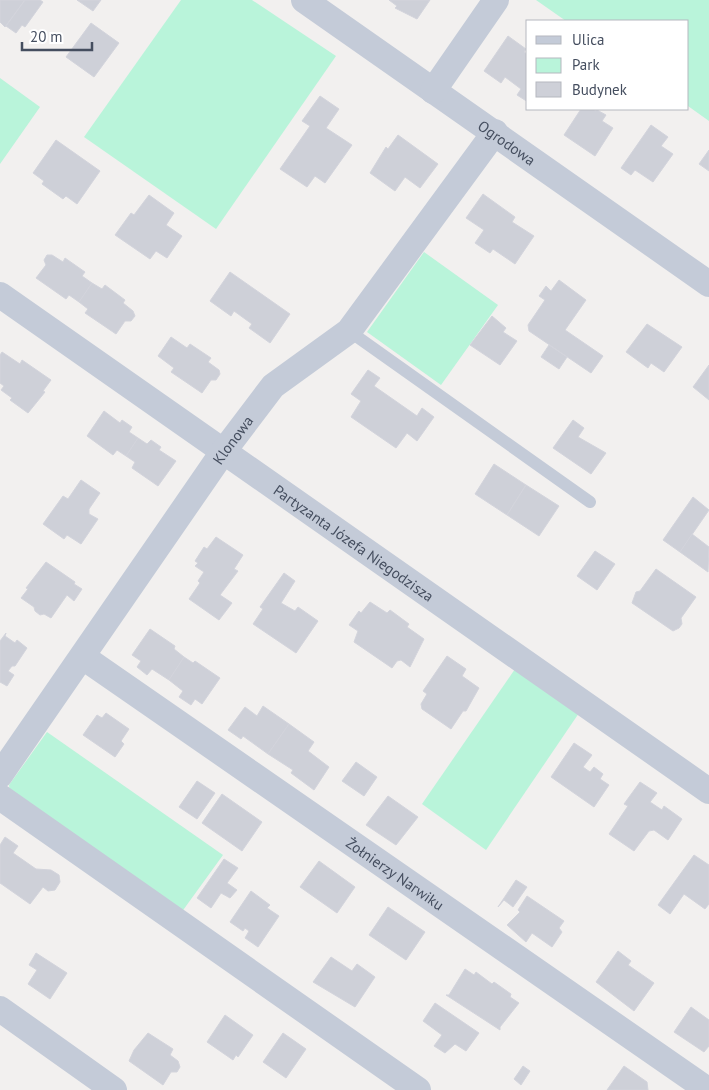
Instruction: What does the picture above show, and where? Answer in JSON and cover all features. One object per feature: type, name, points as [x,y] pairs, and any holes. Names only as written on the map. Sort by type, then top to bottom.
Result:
[{"type":"street","name":"Ogrodowa","points":[[304,0],[433,91],[495,132],[709,284]]},
{"type":"street","points":[[433,91],[496,0]]},
{"type":"street","name":"Klonowa","points":[[0,775],[83,658],[223,452],[273,386],[349,331],[495,132]]},
{"type":"street","name":"Partyzanta Józefa Niegodzisza","points":[[0,295],[709,791]]},
{"type":"street","name":"Żołnierzy Narwiku","points":[[83,658],[708,1090]]},
{"type":"street","points":[[0,797],[418,1090]]},
{"type":"street","points":[[0,1009],[114,1090]]},
{"type":"lane","points":[[349,331],[590,502]]},
{"type":"green space","points":[[181,0],[252,0],[336,56],[216,229],[84,137]]},
{"type":"green space","points":[[536,0],[709,0],[709,121],[689,107],[689,20],[565,20]]},
{"type":"green space","points":[[0,78],[40,107],[0,164]]},
{"type":"green space","points":[[424,252],[498,305],[441,385],[367,332]]},
{"type":"green space","points":[[515,669],[579,713],[486,850],[422,804]]},
{"type":"green space","points":[[47,732],[223,855],[181,913],[10,794],[9,785]]},
{"type":"building","points":[[0,0],[25,0],[5,27],[0,22]]},
{"type":"building","points":[[25,0],[40,0],[43,2],[25,27],[22,25],[16,33],[6,26]]},
{"type":"building","points":[[77,0],[101,0],[93,11]]},
{"type":"building","points":[[389,0],[430,0],[417,19],[395,8],[397,6]]},
{"type":"building","points":[[91,23],[119,43],[94,77],[66,57]]},
{"type":"building","points":[[508,36],[526,49],[524,52],[526,54],[526,101],[517,95],[521,89],[505,77],[501,83],[484,71]]},
{"type":"building","points":[[320,96],[339,109],[326,128],[352,145],[325,183],[315,176],[307,187],[280,169],[310,126],[302,121]]},
{"type":"building","points":[[580,110],[597,110],[606,115],[602,121],[613,128],[595,156],[564,135]]},
{"type":"building","points":[[651,125],[668,137],[661,146],[673,154],[653,182],[635,170],[631,175],[621,168]]},
{"type":"building","points":[[398,135],[438,164],[420,188],[405,177],[395,191],[370,173],[386,147],[388,149]]},
{"type":"building","points":[[56,140],[100,171],[77,204],[66,196],[63,199],[42,184],[44,181],[33,173]]},
{"type":"building","points":[[709,150],[709,171],[699,164]]},
{"type":"building","points":[[483,194],[515,217],[512,222],[534,236],[515,264],[493,249],[490,253],[475,243],[484,230],[466,218]]},
{"type":"building","points":[[149,195],[174,213],[166,225],[182,236],[167,258],[156,251],[150,259],[115,235],[131,213],[134,215]]},
{"type":"building","points":[[47,255],[52,255],[63,262],[65,258],[85,272],[82,276],[92,283],[79,302],[69,295],[66,299],[36,278],[46,265],[44,260]]},
{"type":"building","points":[[230,272],[290,314],[270,343],[249,328],[252,324],[234,311],[231,316],[210,301]]},
{"type":"building","points":[[559,280],[586,300],[565,330],[603,356],[591,373],[529,331],[528,325],[545,300],[539,296],[546,286],[551,291]]},
{"type":"building","points":[[92,283],[102,289],[105,285],[125,300],[123,303],[133,311],[135,316],[131,321],[125,321],[116,334],[85,313],[88,309],[79,302]]},
{"type":"building","points":[[492,316],[506,328],[503,332],[517,341],[500,365],[470,345]]},
{"type":"building","points":[[647,324],[682,347],[664,372],[651,363],[648,368],[626,352]]},
{"type":"building","points":[[171,337],[187,348],[190,344],[211,358],[208,362],[219,370],[220,374],[216,380],[211,380],[202,393],[171,372],[174,368],[158,356]]},
{"type":"building","points":[[549,345],[567,357],[559,369],[541,357]]},
{"type":"building","points":[[2,352],[20,364],[22,360],[51,380],[43,391],[45,392],[28,413],[10,400],[12,398],[1,390],[4,386],[0,383],[0,355]]},
{"type":"building","points":[[709,365],[709,400],[693,387]]},
{"type":"building","points":[[368,370],[380,378],[374,386],[417,416],[422,408],[434,417],[417,441],[407,433],[396,448],[351,417],[361,401],[351,394]]},
{"type":"building","points":[[104,411],[120,423],[122,420],[132,427],[129,432],[138,438],[126,456],[117,450],[113,455],[87,436]]},
{"type":"building","points":[[573,420],[584,428],[578,437],[606,453],[591,474],[553,448]]},
{"type":"building","points":[[138,438],[147,444],[151,440],[161,447],[159,450],[176,461],[158,486],[132,468],[135,462],[126,456]]},
{"type":"building","points":[[494,464],[526,485],[507,515],[475,494]]},
{"type":"building","points":[[81,480],[100,493],[89,509],[89,514],[98,519],[81,544],[67,535],[64,539],[43,524],[63,496],[68,499]]},
{"type":"building","points":[[526,485],[559,506],[539,536],[507,515]]},
{"type":"building","points":[[693,497],[709,510],[680,552],[663,540]]},
{"type":"building","points":[[692,534],[709,547],[708,572],[680,552]]},
{"type":"building","points":[[216,537],[243,555],[234,569],[238,571],[220,595],[232,603],[219,620],[189,599],[200,583],[198,581],[204,572],[195,566],[198,563],[195,561],[204,547],[207,549]]},
{"type":"building","points":[[595,551],[615,564],[597,590],[577,576]]},
{"type":"building","points":[[46,562],[82,589],[74,601],[67,595],[51,618],[44,614],[40,615],[35,611],[34,607],[21,598],[28,589],[26,588]]},
{"type":"building","points":[[656,569],[696,597],[681,618],[682,624],[673,631],[632,603],[636,592],[640,591]]},
{"type":"building","points":[[284,573],[295,581],[281,603],[295,611],[298,607],[318,621],[296,653],[253,624],[263,609],[260,607]]},
{"type":"building","points":[[370,602],[387,613],[390,610],[409,624],[407,627],[424,639],[410,667],[401,660],[397,661],[392,668],[354,642],[358,631],[349,625],[359,611],[361,613]]},
{"type":"building","points":[[150,629],[175,646],[174,649],[184,657],[169,680],[152,669],[147,675],[137,667],[141,661],[132,655]]},
{"type":"building","points":[[6,633],[5,636],[15,643],[17,640],[27,648],[15,666],[12,666],[8,671],[14,675],[7,686],[0,682],[0,641]]},
{"type":"building","points":[[447,656],[466,669],[462,676],[479,688],[466,711],[463,711],[451,729],[422,709],[421,704],[427,694],[423,691]]},
{"type":"building","points":[[184,657],[193,663],[195,661],[220,678],[202,704],[195,699],[191,705],[179,697],[183,691],[169,680]]},
{"type":"building","points":[[263,706],[289,724],[268,754],[243,736],[241,739],[228,730],[245,707],[257,716]]},
{"type":"building","points":[[106,713],[129,729],[121,741],[124,744],[115,757],[83,735],[97,715],[102,718]]},
{"type":"building","points":[[289,724],[314,742],[308,751],[329,767],[314,790],[291,773],[293,770],[268,754]]},
{"type":"building","points":[[574,743],[592,755],[583,767],[590,772],[594,767],[603,774],[600,779],[609,785],[594,807],[551,777]]},
{"type":"building","points":[[356,762],[377,777],[364,796],[342,781]]},
{"type":"building","points":[[197,781],[215,793],[197,819],[179,807]]},
{"type":"building","points":[[640,782],[657,793],[650,802],[662,810],[664,806],[682,819],[668,840],[654,830],[649,831],[634,851],[609,834],[628,806],[624,804]]},
{"type":"building","points":[[222,794],[262,822],[242,851],[202,823]]},
{"type":"building","points":[[388,796],[418,817],[396,845],[366,825]]},
{"type":"building","points":[[5,837],[18,846],[13,853],[36,869],[51,870],[59,875],[60,882],[55,890],[48,891],[43,887],[30,904],[0,883],[0,845]]},
{"type":"building","points":[[694,855],[709,865],[709,904],[705,909],[684,894],[670,914],[658,905]]},
{"type":"building","points":[[224,859],[238,868],[227,883],[237,890],[230,898],[221,893],[211,908],[197,898]]},
{"type":"building","points":[[319,861],[355,887],[337,913],[300,887]]},
{"type":"building","points":[[516,880],[527,887],[513,907],[504,900],[498,907]]},
{"type":"building","points":[[251,891],[270,905],[267,908],[279,916],[258,947],[245,938],[249,931],[245,928],[243,931],[230,922]]},
{"type":"building","points":[[527,896],[564,921],[559,928],[562,932],[552,947],[532,933],[526,942],[507,925],[520,912],[518,910]]},
{"type":"building","points":[[388,907],[425,932],[406,960],[369,935]]},
{"type":"building","points":[[618,951],[631,961],[628,965],[654,983],[634,1011],[596,982]]},
{"type":"building","points":[[36,953],[67,973],[50,999],[28,984],[37,970],[29,965]]},
{"type":"building","points":[[331,957],[352,971],[357,964],[375,977],[355,1007],[313,982]]},
{"type":"building","points":[[465,969],[474,975],[476,972],[492,984],[494,982],[511,994],[510,997],[519,1003],[500,1027],[500,1030],[446,995],[449,995]]},
{"type":"building","points":[[435,1003],[479,1033],[466,1051],[455,1044],[445,1053],[434,1046],[442,1035],[423,1021]]},
{"type":"building","points":[[691,1007],[709,1020],[709,1046],[704,1052],[674,1032]]},
{"type":"building","points":[[225,1015],[253,1035],[238,1057],[236,1055],[233,1060],[207,1042]]},
{"type":"building","points":[[148,1033],[173,1049],[170,1055],[178,1061],[180,1067],[177,1072],[171,1072],[163,1085],[129,1061],[134,1050]]},
{"type":"building","points":[[283,1033],[306,1049],[286,1078],[263,1062]]},
{"type":"building","points":[[523,1066],[530,1071],[521,1085],[514,1079]]},
{"type":"building","points":[[624,1066],[647,1082],[648,1090],[607,1090]]}]
